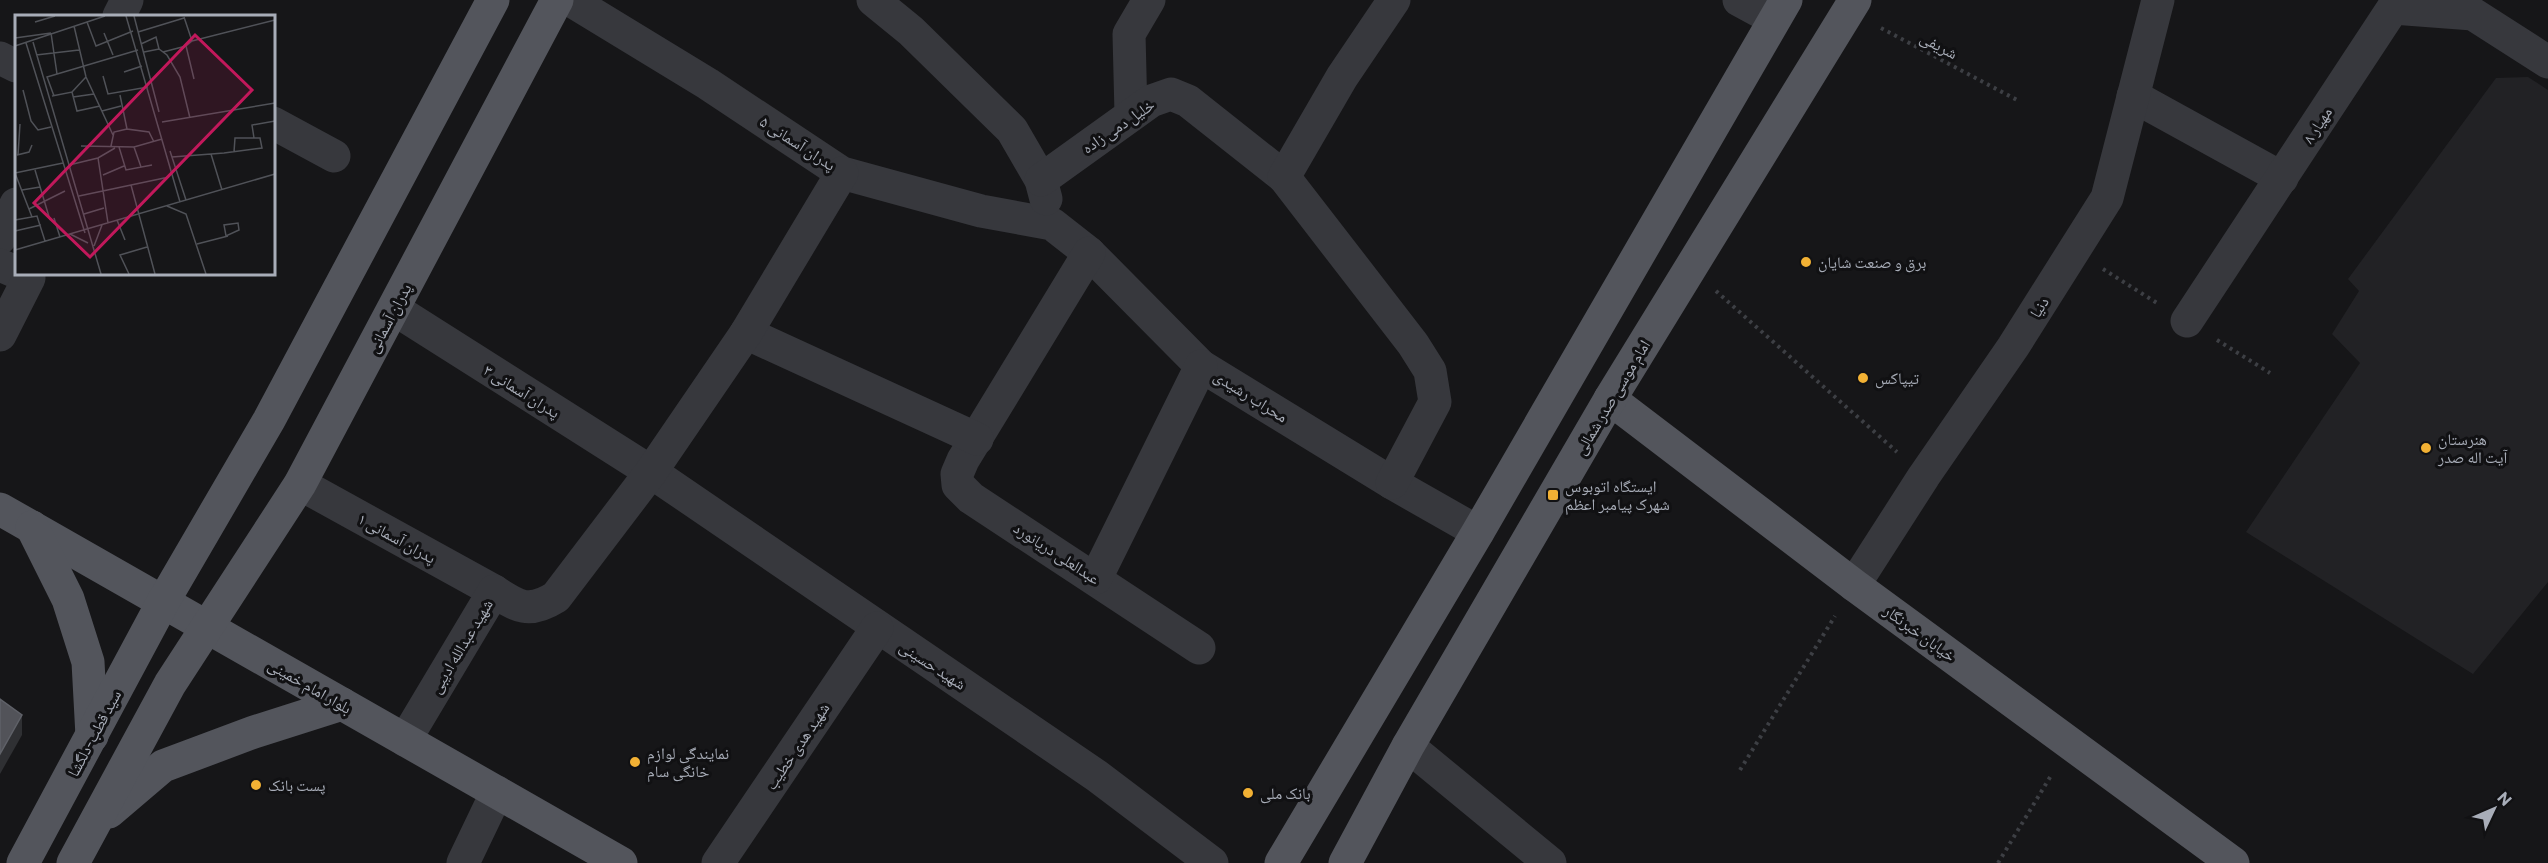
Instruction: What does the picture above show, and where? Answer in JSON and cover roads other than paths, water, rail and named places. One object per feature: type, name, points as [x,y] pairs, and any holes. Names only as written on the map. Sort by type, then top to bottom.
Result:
[{"type":"main road","points":[[163,602],[269,420],[494,0]]},
{"type":"main road","name":"پدران آسمانی","points":[[207,627],[300,484],[557,0]]},
{"type":"main road","name":"امام موسی صدر شمالی","points":[[1345,863],[1408,746],[1610,399],[1689,266],[1852,5]]},
{"type":"main road","points":[[1281,863],[1478,532],[1780,10]]},
{"type":"main road","name":"خیابان خبرنگار","points":[[1610,399],[1854,585],[2232,863]]},
{"type":"main road","name":"بلوار امام خمینی","points":[[0,509],[621,863]]},
{"type":"main road","points":[[32,527],[68,599],[88,662],[92,738]]},
{"type":"main road","name":"سید قطب-دلگشا","points":[[23,863],[163,602]]},
{"type":"main road","points":[[73,863],[170,684],[207,627]]},
{"type":"main road","points":[[94,825],[163,766],[254,732],[342,704]]},
{"type":"street","points":[[120,15],[127,0]]},
{"type":"street","name":"پدران آسمانی ۵","points":[[570,0],[708,84],[842,172],[981,211],[1052,224]]},
{"type":"street","points":[[873,0],[911,31],[1012,130],[1041,180],[1052,224]]},
{"type":"street","points":[[1131,114],[1129,34],[1149,0]]},
{"type":"street","points":[[1284,177],[1342,77],[1394,0]]},
{"type":"street","points":[[1739,0],[1780,10]]},
{"type":"street","name":"دنیا","points":[[1854,585],[1924,476],[2013,348],[2107,198],[2158,0]]},
{"type":"street","name":"مهیار ۸","points":[[2187,321],[2282,178],[2386,4],[2476,7]]},
{"type":"street","points":[[2476,7],[2548,62]]},
{"type":"street","points":[[0,58],[15,66]]},
{"type":"street","name":"خلیل دمی زاده","points":[[1041,180],[1131,114],[1151,101],[1171,94],[1188,101],[1284,177],[1413,344],[1430,372],[1435,402],[1392,483]]},
{"type":"street","points":[[2133,96],[2282,178]]},
{"type":"street","points":[[274,124],[334,156]]},
{"type":"street","points":[[651,472],[746,333],[842,172]]},
{"type":"street","points":[[0,238],[15,206]]},
{"type":"street","name":"محراب رشیدی","points":[[1052,224],[1089,253],[1201,366],[1392,483],[1478,532]]},
{"type":"street","name":"عبدالعلی دریانورد","points":[[1089,253],[976,439],[957,474],[958,485],[971,498],[1096,578],[1199,648]]},
{"type":"street","points":[[0,265],[15,271]]},
{"type":"street","points":[[0,335],[24,274]]},
{"type":"street","name":"پدران آسمانی ۳","points":[[394,309],[651,472]]},
{"type":"street","points":[[746,333],[976,439]]},
{"type":"street","points":[[1096,578],[1201,366]]},
{"type":"street","name":"شهید عبدالله ادیبی","points":[[405,740],[494,591],[511,603],[529,609],[543,605],[556,597],[651,472]]},
{"type":"street","name":"شهید حسینی","points":[[651,472],[1097,776],[1212,863]]},
{"type":"street","name":"پدران آسمانی ۱","points":[[300,484],[494,591]]},
{"type":"street","name":"شهید هدی خطیب","points":[[718,863],[877,628]]},
{"type":"street","points":[[1408,746],[1550,863]]},
{"type":"street","points":[[463,863],[497,792]]},
{"type":"place","name":"برق و صنعت شایان","points":[[1806,262]]},
{"type":"place","name":"تیپاکس","points":[[1863,378]]},
{"type":"place","name":"هنرستان آیت اله صدر","points":[[2426,448]]},
{"type":"place","name":"ایستگاه اتوبوس شهرک پیامبر اعظم","points":[[1553,495]]},
{"type":"place","name":"نمایندگی لوازم خانگی سام","points":[[635,762]]},
{"type":"place","name":"پست بانک","points":[[256,785]]},
{"type":"place","name":"بانک ملی","points":[[1248,793]]}]
